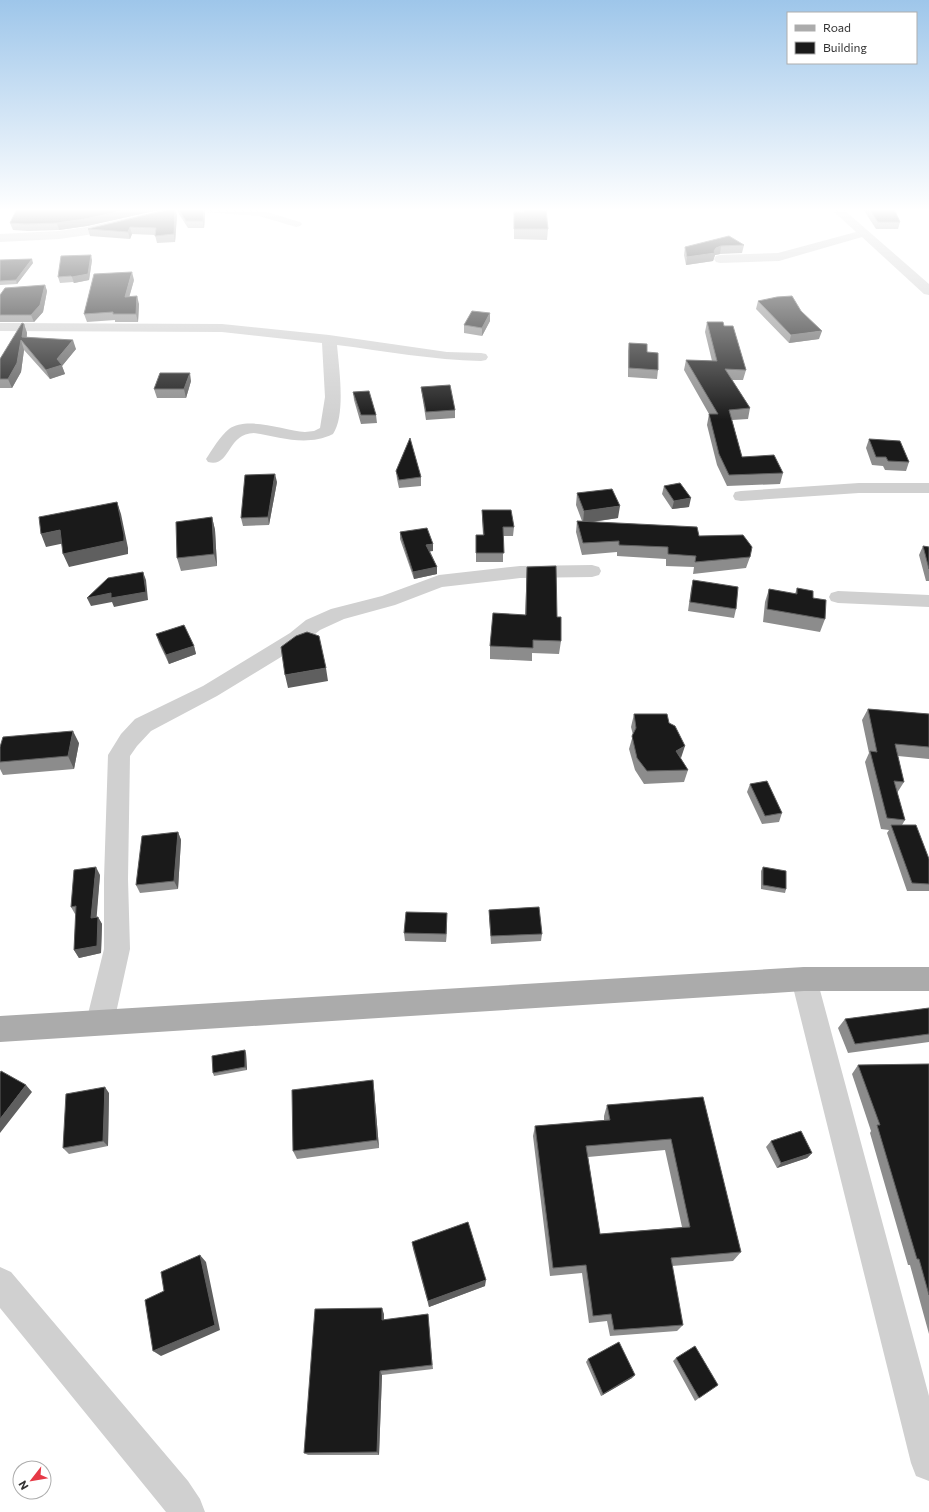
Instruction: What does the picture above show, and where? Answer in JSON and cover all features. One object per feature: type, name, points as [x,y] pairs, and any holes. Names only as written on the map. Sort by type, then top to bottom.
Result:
[{"type":"main road","points":[[0,1028],[804,978],[928,982]]},
{"type":"street","points":[[916,280],[929,291]]},
{"type":"street","points":[[0,327],[222,328],[329,339],[447,356],[481,357]]},
{"type":"street","points":[[214,459],[234,432],[244,429],[303,437],[317,436],[327,431],[330,423],[332,392],[329,339]]},
{"type":"street","points":[[741,496],[859,488],[929,488]]},
{"type":"street","points":[[100,1022],[117,949],[116,879],[119,756],[129,740],[143,725],[210,691],[298,638],[313,625],[338,614],[388,602],[439,581],[520,572],[592,571]]},
{"type":"street","points":[[838,596],[929,601]]},
{"type":"street","points":[[804,978],[929,1463]]},
{"type":"street","points":[[0,1283],[175,1494],[187,1512]]},
{"type":"building","points":[[0,280],[16,280],[16,280],[0,281]]},
{"type":"building","points":[[93,280],[130,280],[125,297],[137,296],[136,314],[113,314],[113,312],[84,314]]},
{"type":"building","points":[[45,285],[40,305],[31,315],[0,315],[0,295],[5,288]]},
{"type":"building","points":[[792,296],[801,311],[822,331],[791,335],[758,301]]},
{"type":"building","points":[[472,311],[490,313],[482,328],[464,325]]},
{"type":"building","points":[[707,322],[723,322],[724,326],[733,326],[746,370],[725,369],[750,408],[729,410],[742,457],[774,455],[783,473],[729,475],[719,454],[709,414],[718,414],[686,360],[717,361]]},
{"type":"building","points":[[22,323],[24,324],[22,337],[73,340],[57,359],[62,365],[46,370],[21,340],[17,363],[8,379],[0,379],[0,359]]},
{"type":"building","points":[[629,343],[647,344],[647,352],[658,353],[658,370],[629,368]]},
{"type":"building","points":[[160,373],[190,373],[184,389],[154,389]]},
{"type":"building","points":[[450,385],[455,410],[426,412],[421,387]]},
{"type":"building","points":[[369,391],[376,415],[361,415],[353,392]]},
{"type":"building","points":[[410,438],[421,477],[399,480],[396,471]]},
{"type":"building","points":[[869,439],[900,441],[909,462],[888,461],[886,457],[876,457]]},
{"type":"building","points":[[275,474],[268,517],[241,518],[245,475]]},
{"type":"building","points":[[680,483],[691,498],[674,501],[664,486]]},
{"type":"building","points":[[612,489],[620,506],[584,511],[577,493]]},
{"type":"building","points":[[117,502],[124,541],[63,554],[60,530],[41,534],[39,517]]},
{"type":"building","points":[[482,510],[511,510],[514,527],[503,527],[504,553],[476,553],[476,535],[484,535]]},
{"type":"building","points":[[212,517],[214,554],[177,558],[176,522]]},
{"type":"building","points":[[577,521],[697,527],[699,536],[743,535],[752,547],[750,557],[695,562],[696,556],[668,554],[668,547],[619,545],[619,541],[583,543]]},
{"type":"building","points":[[427,528],[433,544],[426,545],[437,567],[413,572],[400,532]]},
{"type":"building","points":[[923,546],[929,547],[929,569]]},
{"type":"building","points":[[556,566],[557,617],[561,617],[561,641],[533,640],[533,648],[490,646],[493,613],[526,615],[527,567]]},
{"type":"building","points":[[143,572],[146,592],[111,598],[111,593],[87,598],[108,578]]},
{"type":"building","points":[[693,580],[738,587],[736,609],[690,602]]},
{"type":"building","points":[[797,588],[813,591],[813,598],[826,600],[825,619],[767,609],[769,589],[797,594]]},
{"type":"building","points":[[184,625],[194,646],[166,655],[156,634]]},
{"type":"building","points":[[307,632],[319,636],[326,668],[285,675],[281,647],[296,636]]},
{"type":"building","points":[[868,709],[929,714],[929,747],[895,744],[904,782],[894,781],[905,820],[887,818],[870,751],[877,752]]},
{"type":"building","points":[[634,714],[667,714],[669,723],[675,726],[685,746],[676,751],[688,770],[647,771],[637,758],[632,736],[636,728]]},
{"type":"building","points":[[73,731],[68,756],[0,762],[0,747],[3,737]]},
{"type":"building","points":[[767,781],[782,813],[765,816],[750,784]]},
{"type":"building","points":[[891,825],[916,825],[929,859],[929,884],[912,883]]},
{"type":"building","points":[[178,832],[174,881],[136,885],[142,836]]},
{"type":"building","points":[[96,867],[91,918],[98,917],[97,946],[74,950],[76,906],[71,907],[74,870]]},
{"type":"building","points":[[763,867],[786,871],[786,889],[763,885]]},
{"type":"building","points":[[539,907],[542,934],[491,936],[489,910]]},
{"type":"building","points":[[406,912],[447,913],[446,934],[404,933]]},
{"type":"building","points":[[929,1008],[929,1034],[855,1044],[845,1019]]},
{"type":"building","points":[[245,1050],[245,1067],[213,1073],[212,1056]]},
{"type":"building","points":[[929,1064],[929,1295],[877,1125],[880,1125],[858,1065]]},
{"type":"building","points":[[1,1071],[26,1085],[0,1119],[0,1073]]},
{"type":"building","points":[[373,1080],[377,1140],[293,1151],[292,1090]]},
{"type":"building","points":[[105,1087],[103,1141],[63,1148],[66,1094]]},
{"type":"building","points":[[703,1097],[741,1252],[671,1258],[683,1325],[614,1330],[611,1314],[593,1316],[586,1265],[553,1268],[535,1126],[610,1120],[607,1105]],"holes":[[[671,1139],[690,1227],[600,1234],[586,1146]]]},
{"type":"building","points":[[801,1131],[812,1153],[781,1163],[771,1141]]},
{"type":"building","points":[[468,1222],[486,1280],[428,1301],[412,1242]]},
{"type":"building","points":[[200,1255],[215,1325],[153,1351],[145,1300],[164,1291],[161,1272]]},
{"type":"building","points":[[382,1308],[382,1320],[428,1314],[432,1365],[380,1371],[377,1452],[304,1453],[315,1309]]},
{"type":"building","points":[[619,1342],[635,1375],[603,1394],[588,1359]]},
{"type":"building","points":[[695,1346],[718,1385],[699,1398],[676,1358]]}]
